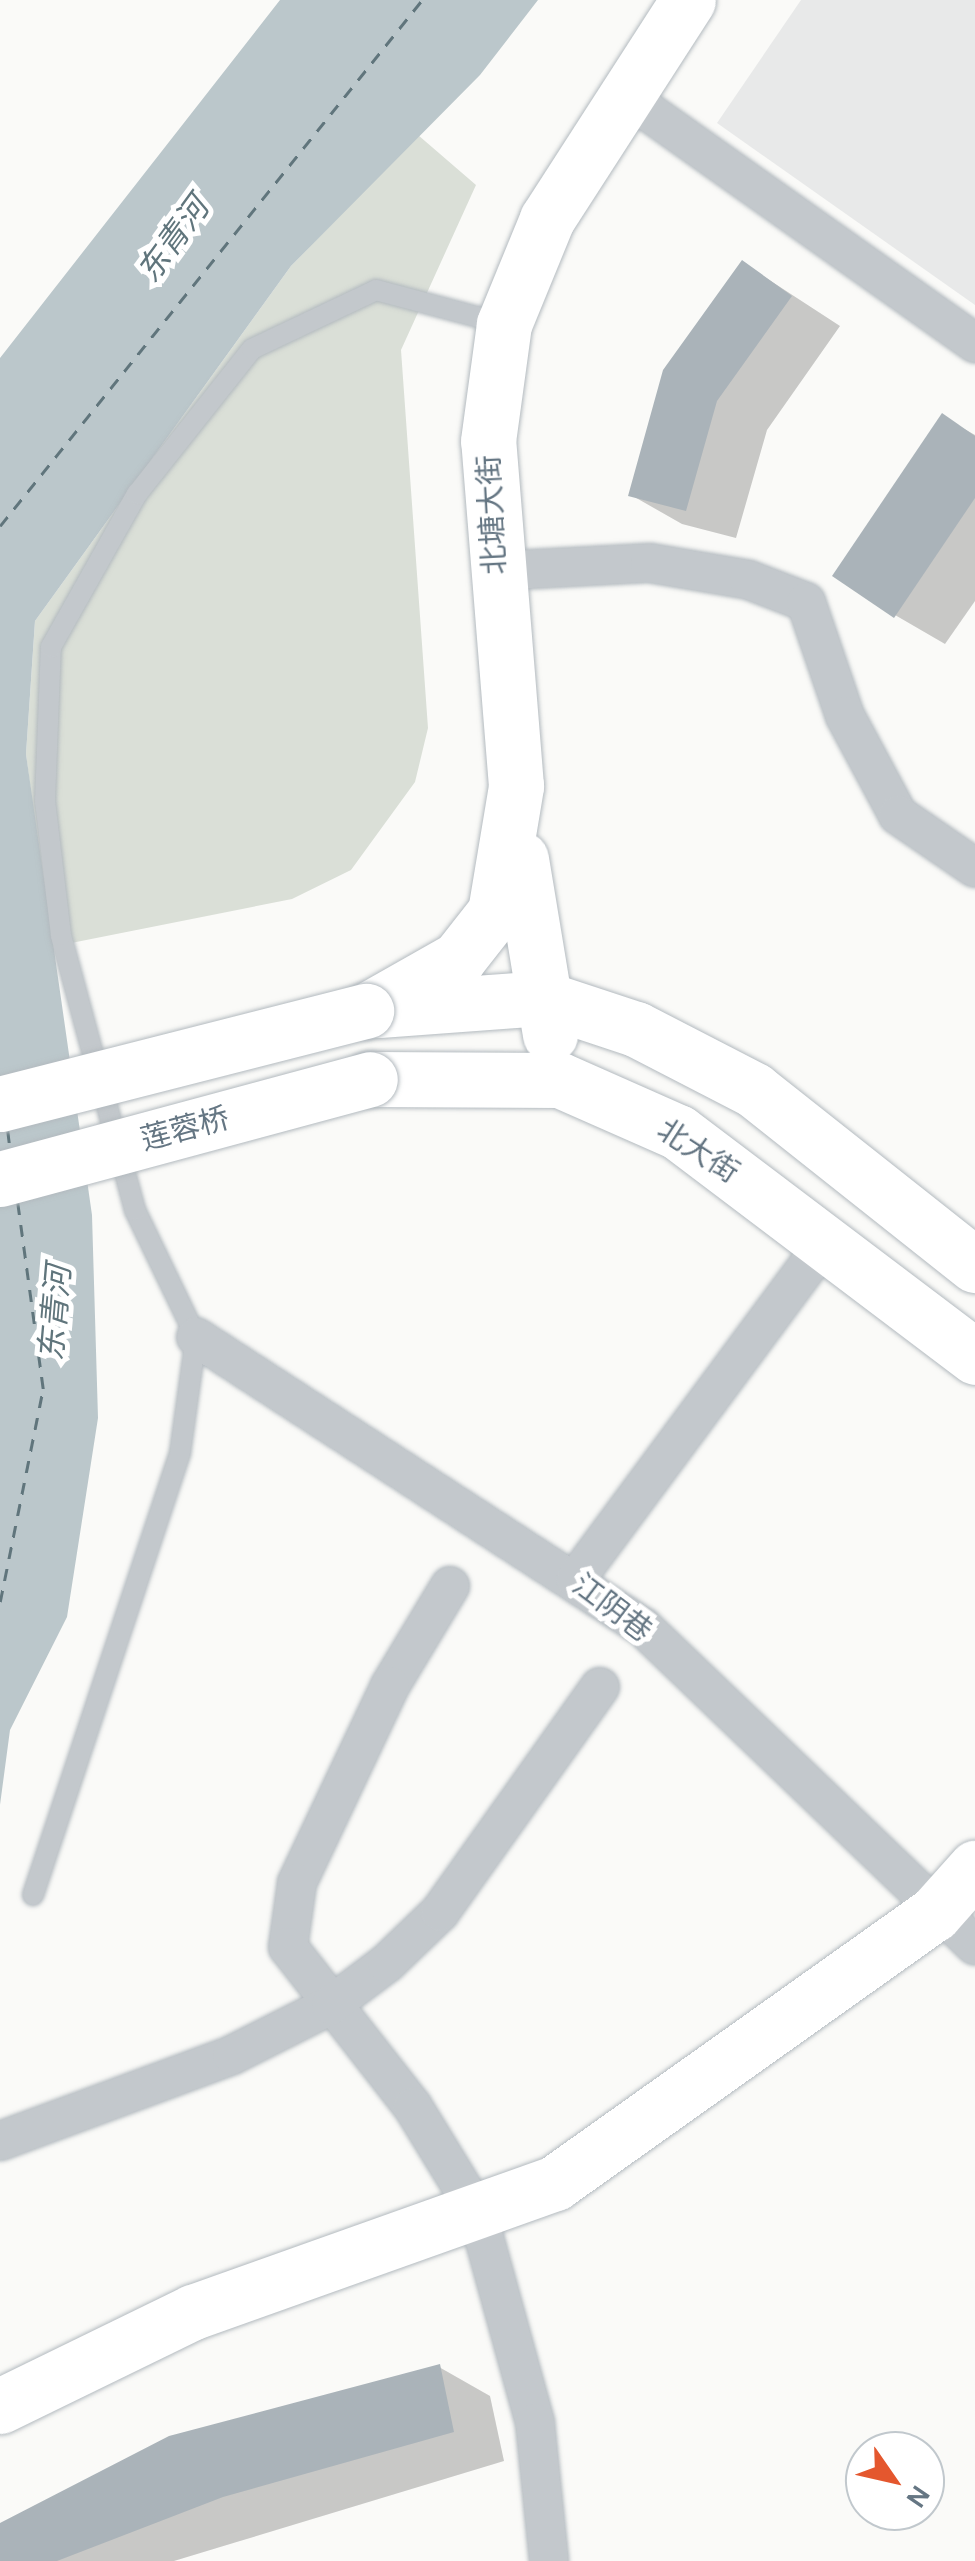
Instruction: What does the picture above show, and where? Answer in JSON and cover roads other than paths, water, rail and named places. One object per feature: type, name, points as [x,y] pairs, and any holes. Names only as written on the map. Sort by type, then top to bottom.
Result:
[{"type":"main road","name":"北塘大街","points":[[366,1011],[458,959],[496,912],[516,786],[494,571],[488,441],[504,324],[547,219],[688,0]]},
{"type":"main road","points":[[516,786],[542,998],[560,1080]]},
{"type":"main road","points":[[0,1104],[366,1011],[542,998],[636,1029],[754,1090],[975,1265]]},
{"type":"main road","name":"北大街","points":[[370,1079],[560,1080],[678,1132],[975,1357]]},
{"type":"main road","name":"莲蓉桥","points":[[0,1179],[370,1079]]},
{"type":"main road","points":[[0,2406],[193,2312],[555,2183],[955,1929],[975,1868]]},
{"type":"street","points":[[626,96],[975,343]]},
{"type":"street","points":[[494,571],[650,563],[750,580],[806,602],[845,716],[898,815],[975,868]]},
{"type":"street","points":[[576,1579],[826,1241]]},
{"type":"street","name":"江阴巷","points":[[196,1338],[576,1579],[643,1628],[955,1929]]},
{"type":"street","points":[[450,1586],[390,1686],[297,1882],[288,1947],[413,2108],[477,2212],[535,2423],[549,2561]]},
{"type":"street","points":[[0,2141],[232,2055],[331,2005],[440,1912],[600,1687]]},
{"type":"lane","points":[[33,1895],[180,1453],[196,1338],[135,1210],[61,934],[45,801],[51,646],[137,494],[252,349],[376,290],[504,324]]},
{"type":"water","name":"东青河","points":[[280,0],[538,0],[480,75],[291,266],[35,621],[26,754],[92,1215],[98,1418],[67,1617],[10,1730],[0,1805],[0,358]]}]
